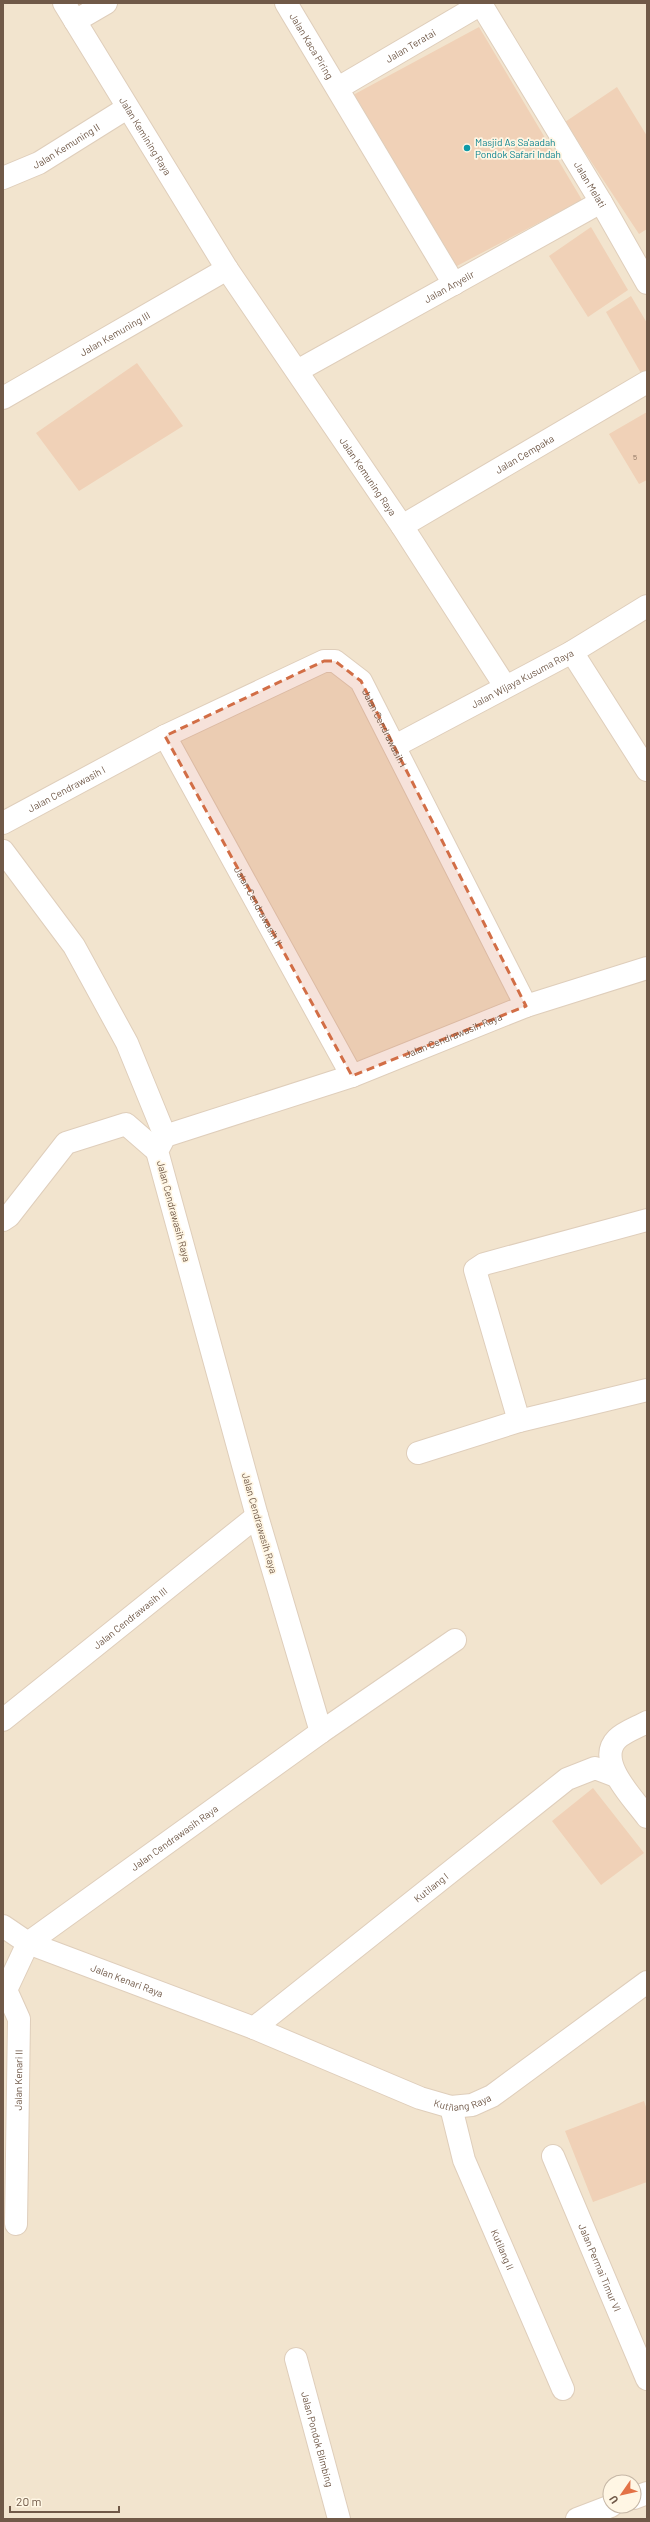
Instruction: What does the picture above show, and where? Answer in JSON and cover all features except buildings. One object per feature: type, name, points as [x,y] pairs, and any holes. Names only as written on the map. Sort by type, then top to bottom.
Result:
[{"type":"street","points":[[70,12],[106,3]]},
{"type":"street","name":"Jalan Kaca Piring","points":[[286,3],[454,284]]},
{"type":"street","name":"Jalan Teratai","points":[[338,88],[482,4]]},
{"type":"street","name":"Jalan Melati","points":[[482,4],[601,202],[647,283]]},
{"type":"street","name":"Jalan Kemining Raya","points":[[70,12],[127,108],[227,269]]},
{"type":"street","name":"Jalan Kemuning II","points":[[3,178],[39,163],[127,108]]},
{"type":"street","name":"Jalan Anyelir","points":[[297,371],[601,202]]},
{"type":"street","name":"Jalan Kemuning Raya","points":[[227,269],[402,526],[505,686]]},
{"type":"street","name":"Jalan Kemuning III","points":[[3,398],[227,269]]},
{"type":"street","name":"Jalan Cempaka","points":[[402,526],[647,382]]},
{"type":"street","name":"Jalan Wijaya Kusuma Raya","points":[[395,746],[505,686],[572,652],[647,606]]},
{"type":"street","points":[[572,652],[647,770]]},
{"type":"street","name":"Jalan Cendrawasih I","points":[[3,823],[165,736],[324,661],[334,661],[361,681],[526,1006]]},
{"type":"street","name":"Jalan Cendrawasih II","points":[[165,736],[352,1076]]},
{"type":"street","points":[[3,851],[74,946],[127,1043],[161,1143]]},
{"type":"street","name":"Jalan Cendrawasih Raya","points":[[322,1732],[257,1516],[161,1143],[352,1076],[526,1006],[647,968]]},
{"type":"street","points":[[3,1220],[9,1216],[66,1143],[126,1124],[161,1143]]},
{"type":"street","points":[[519,1421],[475,1270],[484,1264],[647,1220]]},
{"type":"street","points":[[418,1453],[519,1421],[647,1390]]},
{"type":"street","name":"Jalan Cendrawasih III","points":[[3,1720],[257,1516]]},
{"type":"street","name":"Jalan Cendrawasih Raya","points":[[24,1951],[322,1732],[455,1640]]},
{"type":"street","points":[[647,1722],[617,1739],[611,1749],[610,1760],[616,1776],[647,1817]]},
{"type":"street","name":"Kutilang I","points":[[254,2028],[567,1780],[595,1768],[616,1776]]},
{"type":"street","name":"Jalan Kenari Raya","points":[[3,1926],[24,1951],[254,2028]]},
{"type":"street","name":"Jalan Kenari II","points":[[16,2224],[19,2019],[7,1987],[24,1951]]},
{"type":"street","name":"Kutilang Raya","points":[[254,2028],[420,2098],[450,2107],[472,2105],[492,2096],[647,1982]]},
{"type":"street","name":"Kutilang II","points":[[450,2107],[464,2160],[563,2390]]},
{"type":"street","name":"Jalan Permai Timur VI","points":[[553,2156],[647,2379]]},
{"type":"street","name":"Jalan Pondok Blimbing","points":[[296,2359],[338,2519]]},
{"type":"street","points":[[577,2519],[602,2509]]},
{"type":"highlighted area","points":[[324,661],[335,661],[361,681],[526,1006],[352,1076],[165,736]]},
{"type":"shaded area","points":[[3,3],[647,3],[647,2519],[3,2519]]},
{"type":"place","name":"Masjid As Sa'aadah Pondok Safari Indah","points":[[467,148]]}]
